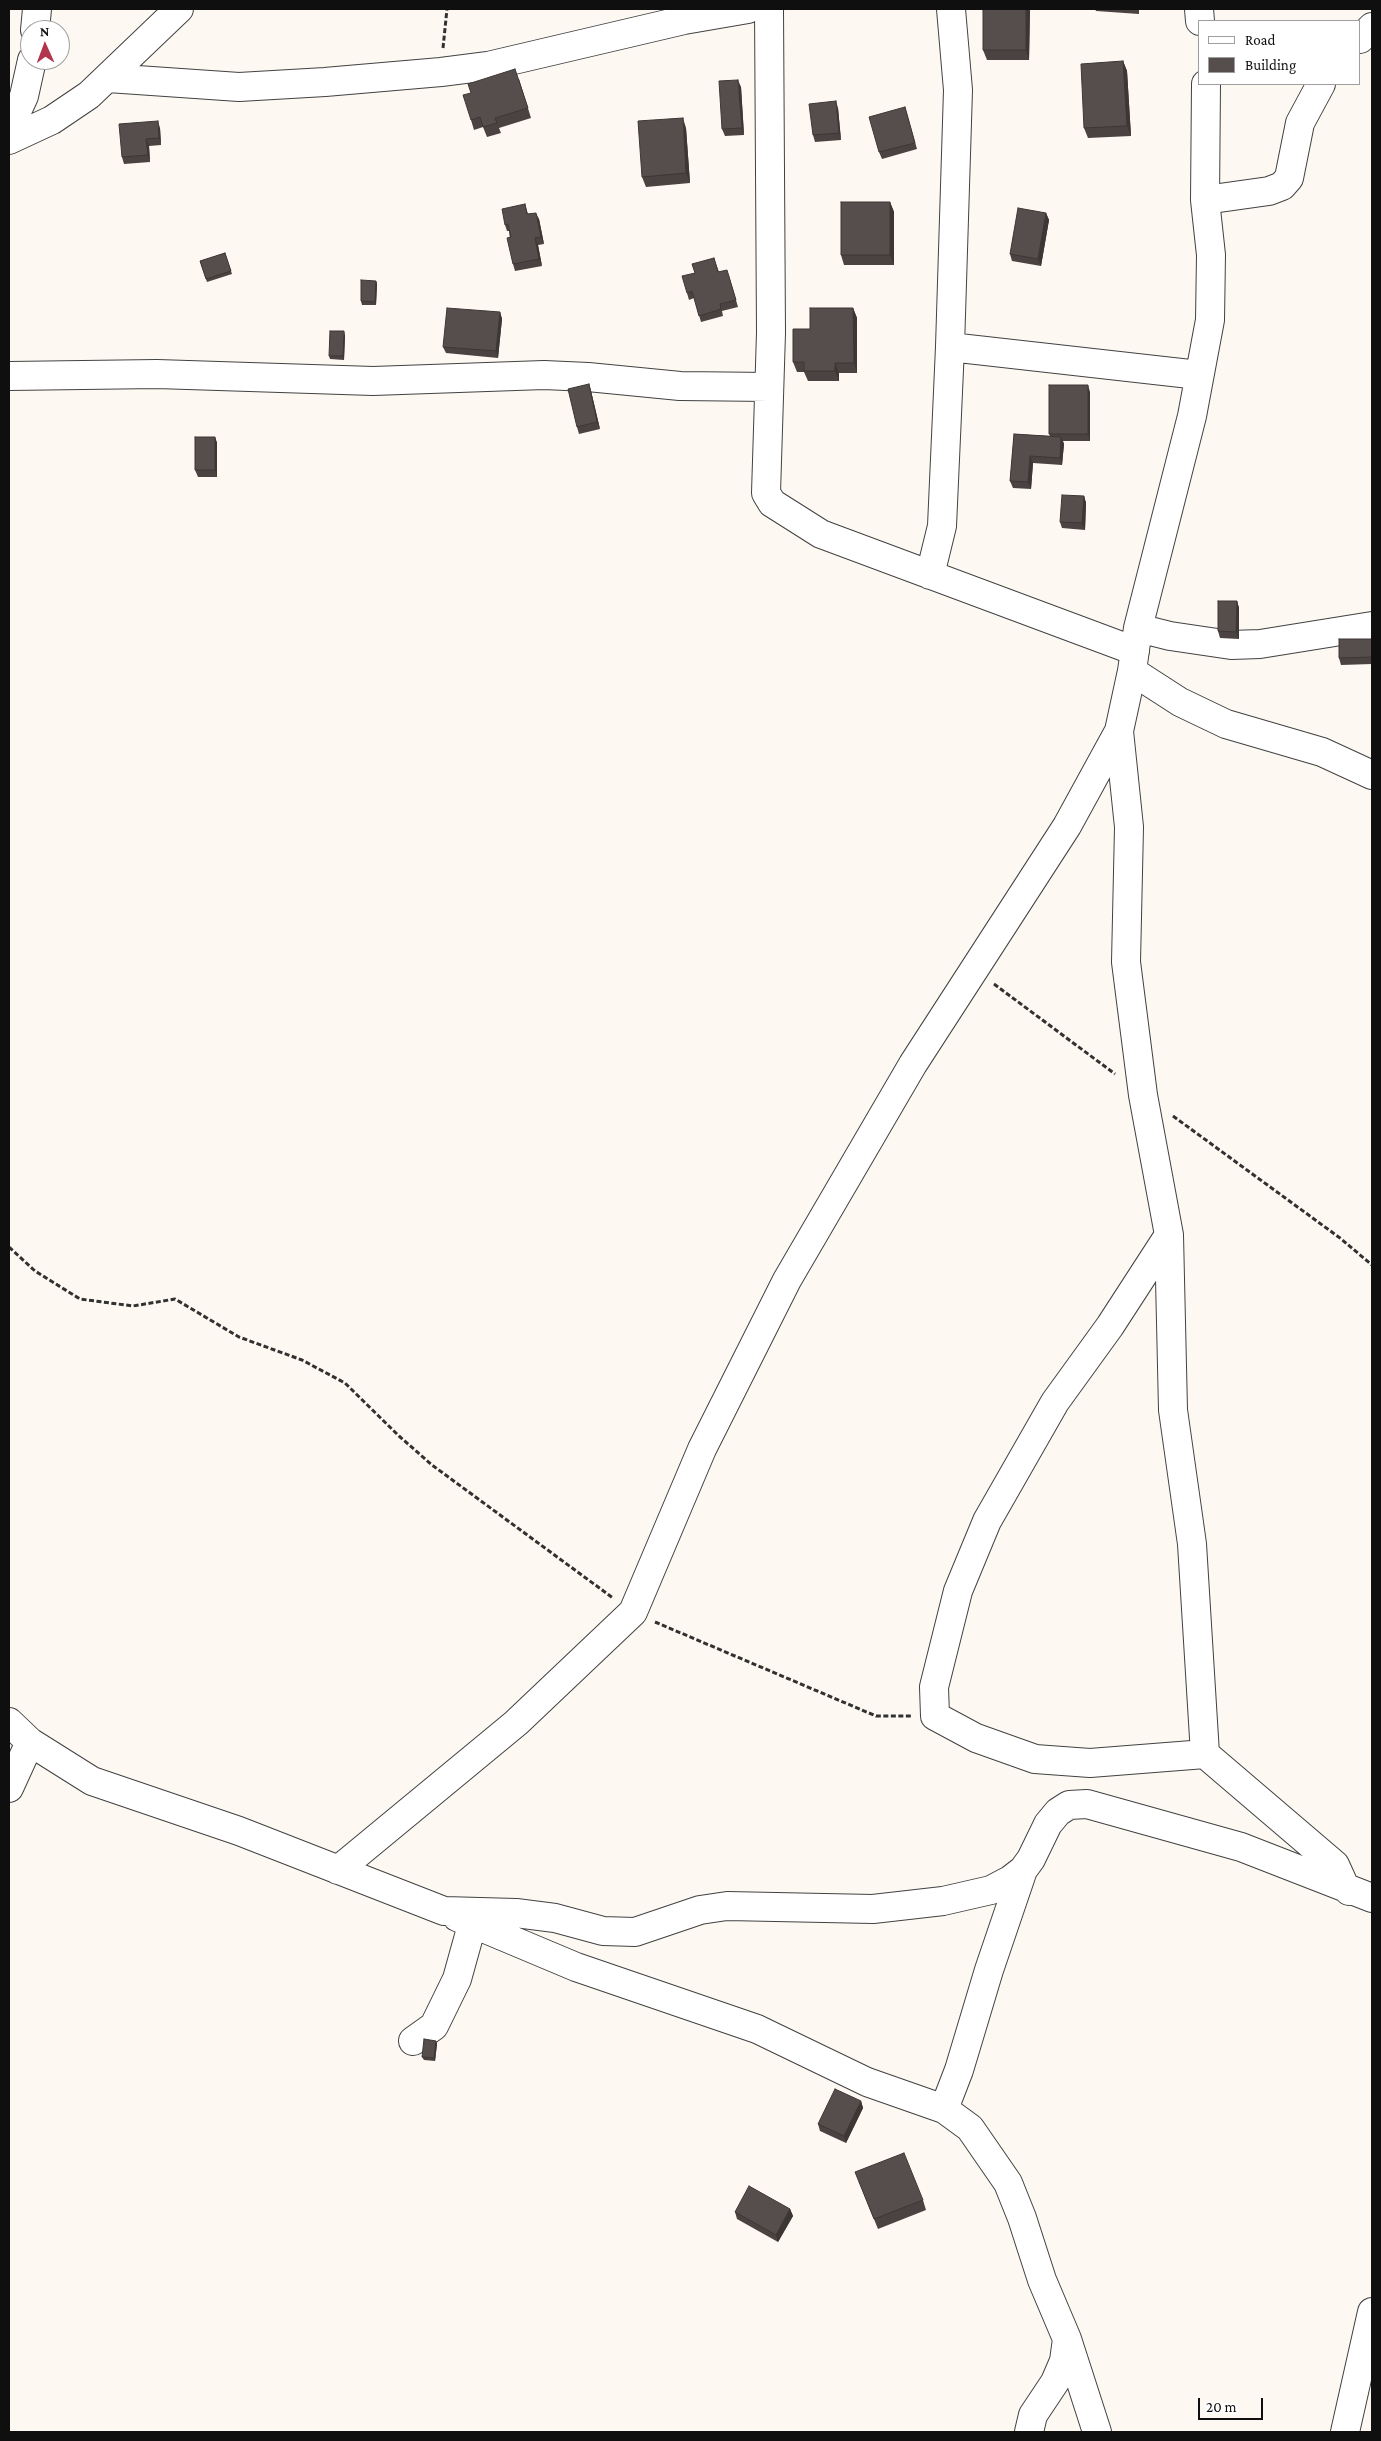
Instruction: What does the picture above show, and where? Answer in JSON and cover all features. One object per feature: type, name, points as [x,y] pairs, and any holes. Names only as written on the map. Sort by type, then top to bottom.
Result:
[{"type":"street","points":[[9,140],[52,120],[108,78],[179,9]]},
{"type":"street","points":[[108,78],[239,86],[324,82],[441,72],[488,66],[684,20],[748,9]]},
{"type":"street","points":[[769,9],[772,237],[765,478],[766,493],[772,503],[821,534],[1135,650],[1180,702],[1226,724],[1322,752],[1372,775]]},
{"type":"street","points":[[930,574],[942,526],[950,347],[958,90],[951,9]]},
{"type":"street","points":[[1361,38],[1372,27]]},
{"type":"street","points":[[9,129],[24,96],[30,70]]},
{"type":"street","points":[[1204,1754],[1192,1544],[1173,1410],[1169,1235],[1143,1095],[1126,962],[1129,827],[1119,731],[1135,650],[1192,416],[1210,320],[1211,254],[1205,200],[1206,85]]},
{"type":"street","points":[[1205,200],[1269,191],[1282,186],[1289,178],[1300,123],[1319,85]]},
{"type":"street","points":[[950,347],[1199,376]]},
{"type":"street","points":[[9,376],[157,374],[373,381],[544,375],[588,376],[680,386],[769,386]]},
{"type":"street","points":[[1135,650],[1170,636],[1231,645],[1260,644],[1372,626]]},
{"type":"street","points":[[338,1870],[516,1723],[632,1612],[702,1449],[787,1280],[913,1064],[1067,826],[1119,731]]},
{"type":"street","points":[[1169,1235],[1110,1326],[1055,1402],[987,1521],[958,1591],[934,1687],[935,1716],[976,1738],[1035,1759],[1090,1763],[1204,1754],[1335,1865],[1345,1887],[1366,1907],[1372,1916]]},
{"type":"street","points":[[9,1722],[30,1742],[92,1781],[239,1831],[444,1911],[576,1967],[757,2029],[867,2082],[944,2108],[970,2128],[1008,2183],[1022,2218],[1042,2280],[1067,2340],[1097,2432]]},
{"type":"street","points":[[9,1788],[30,1742]]},
{"type":"street","points":[[444,1911],[516,1913],[555,1918],[603,1931],[635,1932],[700,1910],[727,1906],[873,1909],[943,1901],[991,1890],[1010,1880],[1023,1870],[1031,1859],[1048,1824],[1058,1812],[1069,1804],[1086,1804],[1241,1847],[1372,1898]]},
{"type":"street","points":[[944,2108],[959,2070],[988,1970],[1023,1870]]},
{"type":"street","points":[[413,2041],[434,2026],[457,1979],[472,1924]]},
{"type":"street","points":[[1345,2432],[1372,2312]]},
{"type":"street","points":[[1029,2432],[1033,2415],[1055,2382],[1064,2361],[1067,2340]]},
{"type":"path","points":[[441,72],[447,9]]},
{"type":"path","points":[[974,968],[1143,1095],[1340,1238],[1372,1265]]},
{"type":"path","points":[[9,1247],[35,1271],[80,1299],[133,1306],[175,1299],[239,1337],[302,1360],[345,1383],[398,1436],[432,1465],[632,1612],[876,1716],[935,1716]]},
{"type":"building","points":[[983,9],[1026,9],[1026,50],[983,50]]},
{"type":"building","points":[[1123,61],[1127,126],[1084,128],[1081,64]]},
{"type":"building","points":[[515,69],[528,108],[495,118],[497,123],[483,127],[480,117],[471,120],[463,95],[471,93],[468,84]]},
{"type":"building","points":[[738,80],[742,128],[722,129],[719,81]]},
{"type":"building","points":[[836,101],[839,133],[813,135],[809,104]]},
{"type":"building","points":[[905,107],[915,143],[879,152],[869,117]]},
{"type":"building","points":[[683,118],[686,173],[642,177],[638,121]]},
{"type":"building","points":[[158,121],[159,138],[146,139],[148,155],[122,157],[119,124]]},
{"type":"building","points":[[841,202],[890,202],[890,255],[841,255]]},
{"type":"building","points":[[525,204],[527,214],[536,213],[541,237],[535,238],[539,259],[513,264],[507,238],[511,237],[508,224],[505,225],[502,209]]},
{"type":"building","points":[[1018,208],[1046,213],[1038,259],[1010,254]]},
{"type":"building","points":[[225,253],[231,271],[206,279],[200,261]]},
{"type":"building","points":[[714,258],[718,272],[727,270],[736,300],[720,304],[721,309],[699,316],[692,291],[687,293],[682,276],[695,273],[692,264]]},
{"type":"building","points":[[361,280],[376,281],[375,302],[361,301]]},
{"type":"building","points":[[447,308],[500,312],[496,351],[443,347]]},
{"type":"building","points":[[810,308],[853,308],[854,363],[835,363],[835,371],[804,371],[804,362],[793,362],[793,329],[810,329]]},
{"type":"building","points":[[330,331],[344,331],[343,356],[329,356]]},
{"type":"building","points":[[589,384],[597,422],[577,427],[568,389]]},
{"type":"building","points":[[1049,385],[1088,385],[1088,434],[1049,434]]},
{"type":"building","points":[[1014,434],[1061,437],[1060,458],[1030,456],[1028,482],[1010,481]]},
{"type":"building","points":[[195,437],[215,437],[215,470],[195,470]]},
{"type":"building","points":[[1062,495],[1084,496],[1082,523],[1060,522]]},
{"type":"building","points":[[1218,601],[1237,601],[1236,632],[1218,631]]},
{"type":"building","points":[[1339,639],[1372,639],[1372,657],[1339,658]]},
{"type":"building","points":[[424,2039],[436,2041],[434,2058],[422,2057]]},
{"type":"building","points":[[835,2089],[861,2101],[844,2136],[818,2124]]},
{"type":"building","points":[[904,2153],[923,2200],[874,2219],[855,2172]]},
{"type":"building","points":[[749,2186],[790,2209],[776,2235],[735,2212]]}]
